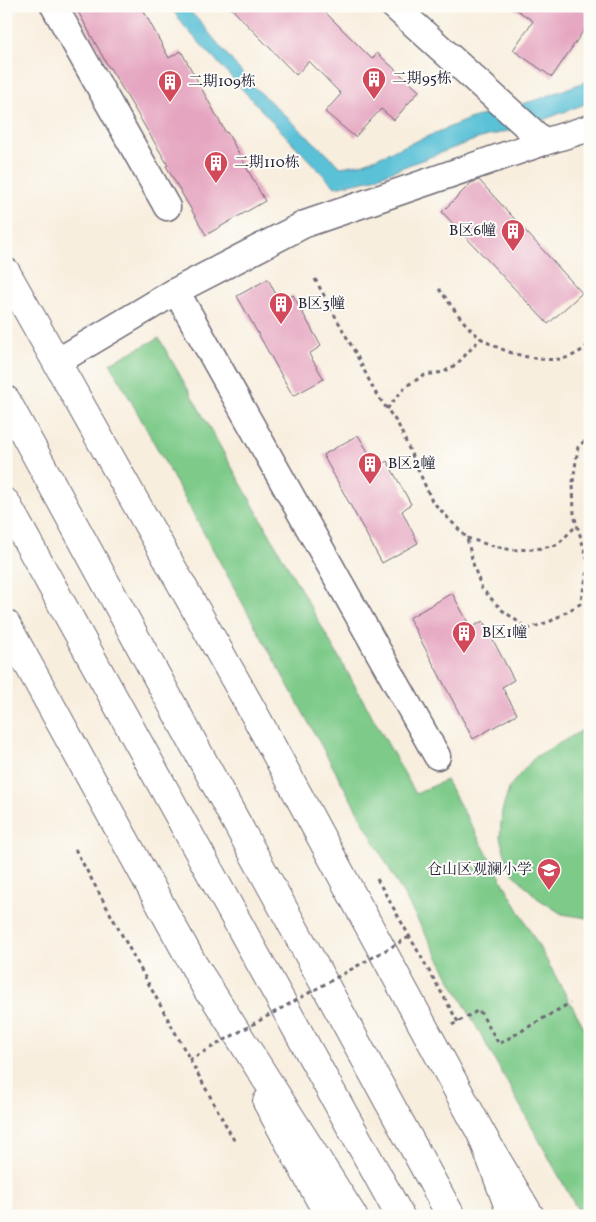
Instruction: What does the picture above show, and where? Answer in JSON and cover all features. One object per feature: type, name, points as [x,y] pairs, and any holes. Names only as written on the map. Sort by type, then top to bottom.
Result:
[{"type":"main road","points":[[6,272],[256,717],[482,1135],[530,1216]]},
{"type":"main road","points":[[6,400],[451,1216]]},
{"type":"main road","points":[[6,504],[400,1216]]},
{"type":"main road","points":[[6,624],[197,970],[329,1216]]},
{"type":"main road","points":[[197,970],[352,1216]]},
{"type":"main road","points":[[482,1135],[512,1216]]},
{"type":"street","points":[[54,6],[168,207]]},
{"type":"street","points":[[394,6],[535,134]]},
{"type":"street","points":[[57,362],[176,291],[305,224],[535,134],[590,128]]},
{"type":"street","points":[[176,291],[437,756]]},
{"type":"path","points":[[315,279],[375,392],[398,424],[432,501],[467,538],[512,550],[536,549],[557,545],[577,526]]},
{"type":"path","points":[[439,289],[460,317],[481,338],[500,348],[536,359],[561,359],[583,351],[590,343]]},
{"type":"path","points":[[387,409],[406,386],[425,374],[444,372],[457,364],[481,338]]},
{"type":"path","points":[[467,538],[482,589],[502,610],[528,628],[551,621],[580,604],[589,565],[574,516],[573,482],[578,447],[590,436]]},
{"type":"path","points":[[75,849],[235,1142]]},
{"type":"path","points":[[189,1060],[409,937],[458,1022]]},
{"type":"path","points":[[430,1038],[479,1010],[499,1044],[570,1003]]},
{"type":"green space","points":[[159,338],[416,794],[446,780],[590,1038],[590,1216],[581,1216],[110,363]]},
{"type":"green space","points":[[590,726],[590,918],[587,918],[562,914],[537,898],[509,869],[500,837],[502,811],[510,786],[535,757]]},
{"type":"water","points":[[171,6],[185,6],[252,85],[341,167],[364,163],[469,119],[539,99],[590,80],[590,102],[527,126],[477,139],[369,180],[335,187],[191,34]]},
{"type":"building","points":[[75,6],[141,6],[169,58],[181,51],[265,201],[206,235],[166,166],[168,165],[109,68]]},
{"type":"building","points":[[229,6],[319,6],[372,59],[377,53],[419,91],[394,120],[381,109],[355,137],[325,112],[341,94],[309,61],[296,75]]},
{"type":"building","points":[[511,6],[577,6],[590,15],[590,21],[552,77],[513,50],[533,21]]},
{"type":"building","name":"B区6幢","points":[[479,180],[582,293],[548,324],[442,212],[471,183]]},
{"type":"building","name":"B区3幢","points":[[268,279],[280,303],[293,295],[321,346],[309,354],[324,379],[293,396],[237,296]]},
{"type":"building","name":"B区2幢","points":[[358,435],[377,467],[387,461],[411,504],[402,511],[418,543],[382,563],[323,455]]},
{"type":"building","name":"B区1幢","points":[[452,593],[471,628],[483,621],[514,680],[502,687],[517,714],[473,739],[409,618]]},
{"type":"place","name":"二期95栋","points":[[374,100]]},
{"type":"place","name":"二期109栋","points":[[170,103]]},
{"type":"place","name":"二期110栋","points":[[216,184]]},
{"type":"place","name":"B区6幢","points":[[513,252]]},
{"type":"place","name":"B区3幢","points":[[281,325]]},
{"type":"place","name":"B区2幢","points":[[370,485]]},
{"type":"place","name":"B区1幢","points":[[464,654]]},
{"type":"place","name":"仓山区观澜小学","points":[[549,891]]}]
